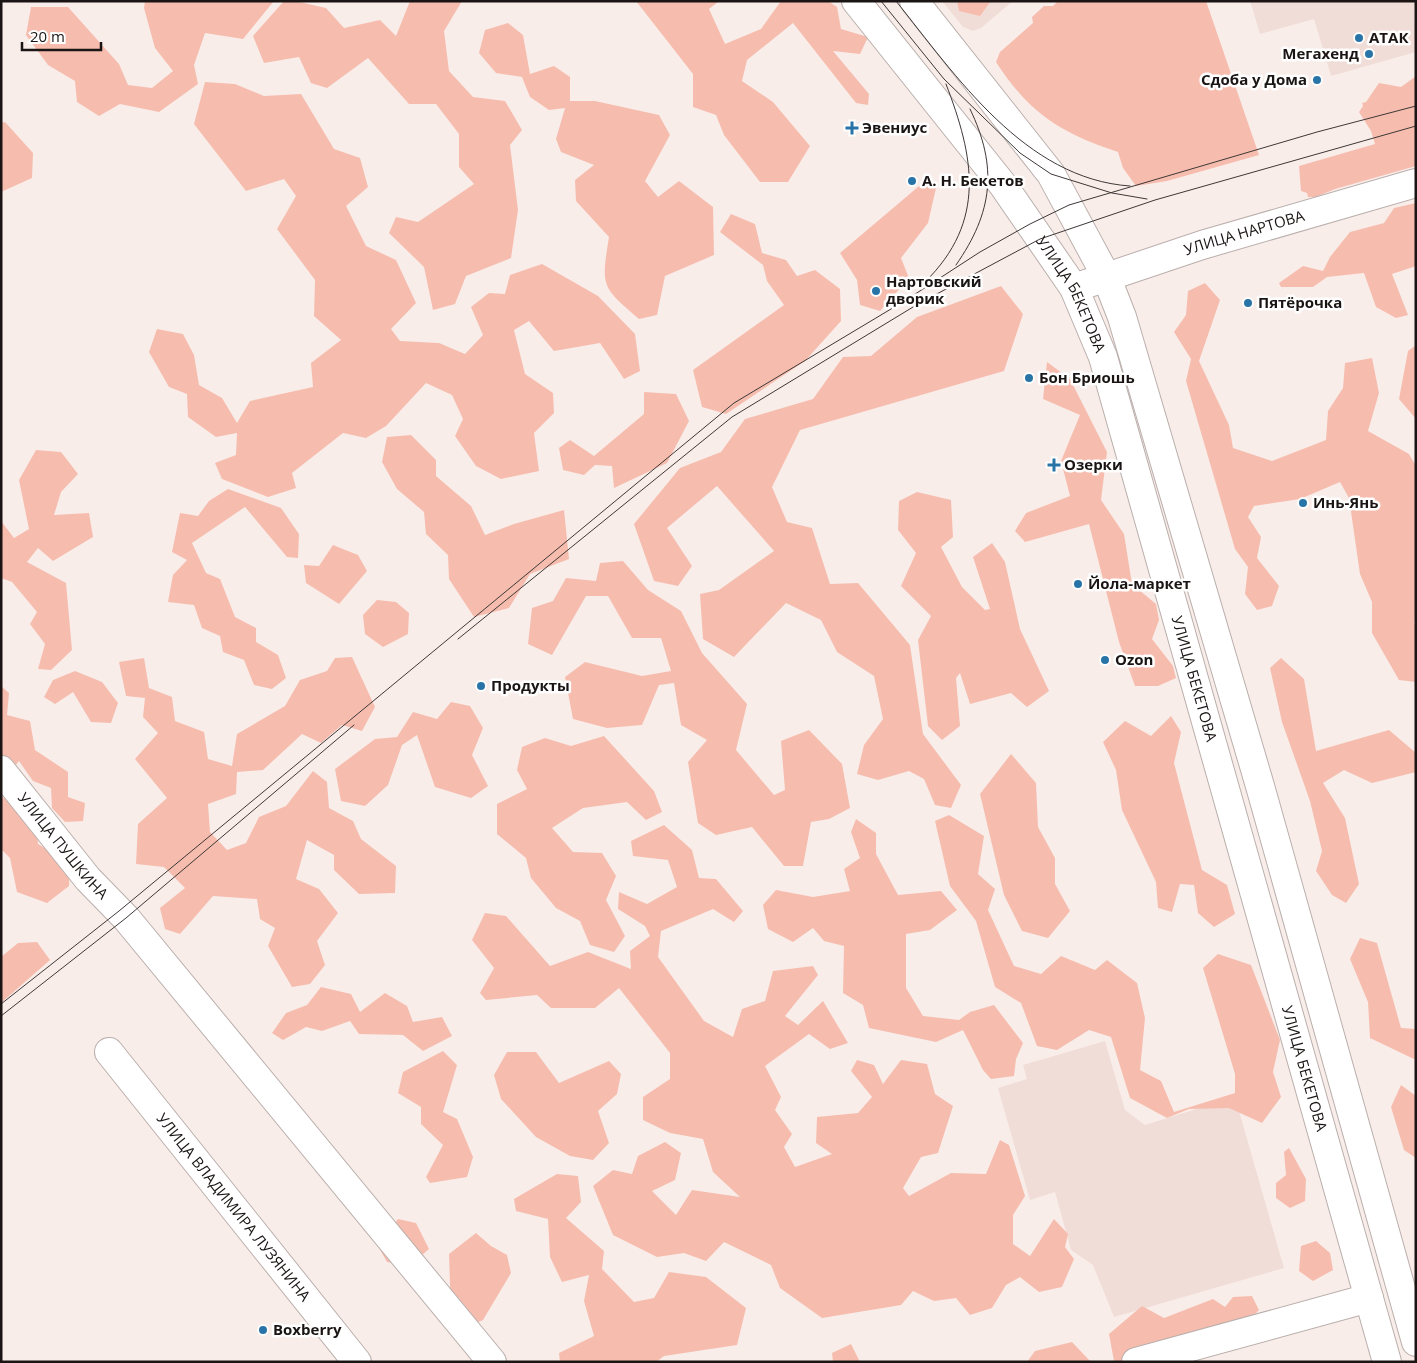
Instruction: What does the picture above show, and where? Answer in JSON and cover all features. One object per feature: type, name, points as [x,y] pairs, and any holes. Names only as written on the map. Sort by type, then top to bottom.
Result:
[{"type":"main road","name":"УЛИЦА БЕКЕТОВА","points":[[856,1],[1003,184],[1074,288],[1103,358],[1388,1362]]},
{"type":"main road","points":[[914,1],[1041,160],[1069,205],[1106,276],[1132,346],[1258,777],[1416,1342]]},
{"type":"main road","name":"УЛИЦА НАРТОВА","points":[[1074,288],[1202,245],[1416,183]]},
{"type":"main road","name":"УЛИЦА ПУШКИНА","points":[[1,770],[88,880],[126,918],[492,1362]]},
{"type":"main road","name":"УЛИЦА ВЛАДИМИРА ЛУЗЯНИНА","points":[[109,1052],[357,1362]]},
{"type":"main road","points":[[1136,1362],[1369,1298]]},
{"type":"shaded area","points":[[145,1],[274,1],[243,39],[205,33],[194,65],[198,84],[159,112],[120,104],[99,116],[77,102],[75,81],[48,65],[26,35],[31,7],[68,7],[119,64],[128,85],[152,88],[173,71],[155,48],[144,8]]},
{"type":"shaded area","points":[[284,1],[295,1],[326,8],[344,28],[380,20],[396,36],[410,1],[462,1],[444,31],[449,71],[473,97],[505,101],[522,130],[510,145],[518,210],[511,258],[466,276],[455,304],[433,310],[424,267],[389,233],[396,217],[418,222],[474,184],[459,167],[459,134],[436,104],[409,104],[368,58],[327,88],[311,83],[299,57],[264,63],[253,36]]},
{"type":"shaded area","points":[[636,1],[719,1],[709,9],[725,44],[761,29],[781,1],[828,1],[837,7],[841,29],[868,37],[860,54],[833,51],[869,94],[868,105],[856,103],[793,23],[747,60],[742,81],[773,102],[810,146],[788,182],[760,182],[724,135],[716,115],[693,107],[693,74]]},
{"type":"shaded area","points":[[942,1],[1013,1],[981,28],[973,31],[963,27]]},
{"type":"shaded area","points":[[957,1],[991,1],[980,16],[959,11]]},
{"type":"shaded area","points":[[1058,1],[1206,1],[1259,155],[1167,181],[1136,186],[1123,168],[1118,152],[1079,137],[1048,119],[1021,95],[996,62],[1000,52],[1033,23],[1032,17],[1044,6],[1053,6]]},
{"type":"shaded area","points":[[1250,1],[1416,1],[1416,52],[1331,76],[1314,19],[1260,34]]},
{"type":"shaded area","points":[[508,23],[523,35],[530,74],[554,66],[570,77],[570,101],[595,101],[659,115],[670,135],[645,181],[658,197],[679,181],[713,207],[714,255],[665,276],[657,315],[639,319],[617,299],[607,284],[605,266],[609,237],[576,201],[575,180],[594,165],[561,152],[556,139],[565,108],[549,110],[530,97],[522,77],[496,73],[479,53],[485,30]]},
{"type":"shaded area","points":[[1416,76],[1416,166],[1335,189],[1316,197],[1308,197],[1307,193],[1301,191],[1299,166],[1375,144],[1371,131],[1359,112],[1363,106],[1362,103],[1366,102],[1379,83],[1401,87]]},
{"type":"shaded area","points":[[205,82],[235,84],[264,96],[301,94],[334,149],[360,158],[368,187],[346,206],[366,246],[396,260],[416,303],[391,329],[400,341],[439,343],[465,354],[483,335],[471,307],[489,293],[505,294],[510,275],[542,264],[598,296],[635,334],[640,371],[624,379],[600,343],[554,351],[529,321],[514,330],[525,374],[553,393],[554,413],[534,433],[539,471],[501,479],[476,466],[455,436],[463,419],[452,395],[426,383],[386,426],[366,438],[343,433],[292,473],[296,488],[268,497],[222,479],[215,463],[236,455],[237,433],[216,437],[188,417],[187,394],[169,387],[149,352],[157,329],[183,334],[194,355],[199,385],[222,398],[237,423],[250,401],[313,387],[311,363],[341,340],[314,316],[315,280],[277,229],[296,196],[284,179],[246,191],[194,124]]},
{"type":"shaded area","points":[[5,122],[33,153],[32,178],[1,192],[1,123]]},
{"type":"shaded area","points":[[925,181],[936,188],[928,223],[901,258],[909,278],[880,311],[860,305],[857,280],[840,253]]},
{"type":"shaded area","points":[[1416,203],[1416,266],[1392,274],[1408,315],[1396,318],[1376,307],[1364,273],[1327,277],[1313,287],[1281,287],[1279,283],[1303,266],[1323,271],[1330,257],[1350,232],[1384,223],[1394,208]]},
{"type":"shaded area","points":[[731,214],[755,224],[762,253],[786,260],[797,276],[815,270],[840,289],[841,321],[805,361],[726,414],[702,407],[693,370],[784,305],[767,281],[763,265],[720,232]]},
{"type":"shaded area","points":[[1205,283],[1220,300],[1199,361],[1229,425],[1233,448],[1272,461],[1326,440],[1328,411],[1343,388],[1345,363],[1372,358],[1379,393],[1368,431],[1409,454],[1416,466],[1416,621],[1414,622],[1416,627],[1416,682],[1399,680],[1372,633],[1372,602],[1360,574],[1349,498],[1340,482],[1300,499],[1254,506],[1248,517],[1261,537],[1257,558],[1279,586],[1272,606],[1257,610],[1245,594],[1248,567],[1235,549],[1186,381],[1191,359],[1174,332],[1186,315],[1188,291]]},
{"type":"shaded area","points":[[1001,286],[1023,314],[1004,371],[800,430],[772,487],[787,522],[812,528],[830,584],[858,583],[910,645],[923,734],[961,785],[951,808],[935,805],[924,779],[909,771],[878,780],[857,774],[864,745],[883,719],[874,676],[837,652],[821,620],[786,603],[734,657],[703,639],[700,594],[719,590],[774,551],[717,486],[667,528],[692,566],[678,586],[654,581],[634,524],[680,468],[721,452],[745,419],[813,399],[843,357],[871,356],[917,317]]},
{"type":"shaded area","points":[[1416,345],[1416,419],[1399,399],[1408,351]]},
{"type":"shaded area","points":[[1047,362],[1070,379],[1107,452],[1101,500],[1124,534],[1132,584],[1156,604],[1159,620],[1152,639],[1173,666],[1176,678],[1158,686],[1135,686],[1119,642],[1089,524],[1025,542],[1015,531],[1026,513],[1070,496],[1061,461],[1080,415],[1043,399]]},
{"type":"shaded area","points":[[644,392],[676,394],[689,421],[667,463],[614,488],[612,466],[595,465],[584,475],[563,470],[559,448],[570,440],[594,456],[644,414]]},
{"type":"shaded area","points":[[411,435],[436,460],[436,476],[471,506],[485,535],[514,524],[564,510],[569,559],[530,574],[509,608],[474,617],[449,579],[448,555],[426,534],[424,512],[397,489],[382,462],[387,437]]},
{"type":"shaded area","points":[[36,450],[61,452],[78,474],[61,492],[54,515],[89,513],[93,537],[53,561],[38,548],[27,562],[66,583],[72,650],[51,670],[38,669],[45,644],[30,624],[37,612],[12,582],[1,578],[1,521],[14,538],[29,529],[19,480]]},
{"type":"shaded area","points":[[228,489],[281,508],[299,534],[298,558],[287,557],[245,507],[192,543],[206,573],[220,579],[235,617],[256,628],[256,642],[278,655],[286,678],[272,689],[254,685],[244,660],[223,652],[220,636],[202,628],[194,605],[168,602],[173,575],[187,560],[172,552],[180,513],[198,516],[209,501]]},
{"type":"shaded area","points":[[917,492],[951,500],[953,537],[941,547],[962,587],[985,610],[990,609],[973,557],[992,543],[1005,562],[1020,629],[1049,691],[1027,707],[1011,693],[970,704],[960,673],[956,678],[960,726],[942,740],[928,726],[918,640],[931,616],[901,586],[916,553],[898,530],[899,501]]},
{"type":"shaded area","points":[[333,545],[358,555],[367,571],[339,604],[306,583],[304,565],[319,566]]},
{"type":"shaded area","points":[[623,561],[648,590],[681,611],[702,653],[747,704],[736,750],[774,795],[785,790],[781,741],[809,730],[842,764],[850,808],[829,819],[811,822],[803,866],[784,866],[752,827],[716,835],[698,823],[688,762],[707,740],[681,725],[674,683],[659,685],[642,725],[607,728],[573,719],[565,677],[585,662],[642,676],[671,671],[661,638],[632,638],[608,596],[586,596],[552,655],[528,644],[532,608],[553,601],[566,578],[596,581],[600,563]]},
{"type":"shaded area","points":[[377,600],[396,602],[409,613],[408,634],[383,647],[365,634],[363,615]]},
{"type":"shaded area","points":[[352,657],[375,707],[362,731],[342,725],[321,743],[302,734],[263,770],[237,772],[236,794],[208,804],[210,832],[227,850],[246,843],[259,817],[286,806],[313,771],[327,782],[329,808],[353,821],[361,839],[396,866],[395,893],[359,894],[334,870],[334,855],[307,840],[296,879],[319,889],[338,913],[317,941],[325,965],[310,984],[292,987],[268,946],[275,928],[260,919],[257,899],[213,896],[180,934],[165,929],[160,908],[185,888],[164,867],[136,864],[138,824],[167,798],[135,759],[158,733],[143,717],[145,698],[126,696],[119,662],[144,658],[149,688],[172,697],[175,721],[204,732],[208,759],[232,766],[237,734],[285,706],[300,680],[327,671],[335,658]]},
{"type":"shaded area","points":[[1281,658],[1304,679],[1316,751],[1389,730],[1416,753],[1416,772],[1372,783],[1344,770],[1323,783],[1345,818],[1359,884],[1346,903],[1332,895],[1316,871],[1322,851],[1310,801],[1282,722],[1270,668]]},
{"type":"shaded area","points":[[75,671],[102,682],[118,703],[111,723],[91,722],[73,692],[55,704],[44,697],[53,680]]},
{"type":"shaded area","points":[[1,686],[9,693],[7,715],[30,721],[35,750],[68,772],[68,797],[85,803],[83,821],[65,822],[52,808],[51,788],[33,781],[19,761],[1,784]]},
{"type":"shaded area","points":[[451,702],[470,706],[483,728],[472,755],[488,786],[471,798],[435,787],[417,735],[402,745],[388,785],[365,806],[341,801],[335,769],[375,739],[397,737],[413,712],[437,719]]},
{"type":"shaded area","points":[[1171,716],[1181,732],[1174,763],[1202,870],[1227,885],[1235,914],[1214,927],[1198,913],[1194,885],[1180,884],[1172,912],[1158,908],[1156,882],[1122,810],[1116,770],[1103,742],[1125,721],[1151,736]]},
{"type":"shaded area","points":[[604,736],[654,791],[662,812],[646,820],[627,802],[583,808],[552,828],[573,852],[602,853],[616,876],[606,900],[625,936],[614,952],[590,945],[580,921],[556,908],[531,878],[526,858],[497,834],[497,804],[527,789],[517,770],[522,747],[545,738],[571,746]]},
{"type":"shaded area","points":[[1011,754],[1036,783],[1038,827],[1055,858],[1055,884],[1070,911],[1048,938],[1022,931],[1004,895],[980,794]]},
{"type":"shaded area","points":[[1,796],[36,820],[38,844],[70,863],[69,886],[47,903],[17,892],[10,858],[1,849]]},
{"type":"shaded area","points":[[949,815],[984,836],[978,874],[995,889],[988,910],[1014,966],[1041,974],[1061,956],[1095,970],[1107,960],[1137,983],[1145,1018],[1140,1070],[1161,1081],[1174,1112],[1235,1093],[1235,1074],[1203,968],[1218,954],[1251,965],[1280,1040],[1273,1072],[1281,1097],[1262,1123],[1229,1108],[1189,1109],[1167,1118],[1130,1098],[1111,1037],[1089,1030],[1057,1050],[1037,1046],[1021,1003],[995,987],[976,921],[950,886],[935,821]]},
{"type":"shaded area","points":[[856,819],[876,833],[876,854],[898,895],[941,891],[957,910],[930,930],[906,934],[906,988],[923,1016],[959,1020],[970,1012],[994,1005],[1023,1043],[1016,1059],[1014,1076],[991,1079],[983,1070],[963,1030],[936,1042],[869,1028],[863,1005],[843,993],[844,946],[824,941],[813,928],[793,942],[768,929],[763,905],[776,890],[813,897],[850,891],[844,869],[860,858],[851,832]]},
{"type":"shaded area","points":[[664,825],[692,850],[699,878],[716,879],[743,911],[734,922],[713,909],[661,931],[658,957],[704,1021],[733,1037],[742,1009],[765,1001],[773,971],[813,966],[818,975],[785,1016],[798,1025],[823,1001],[848,1043],[830,1049],[809,1034],[765,1066],[781,1097],[775,1110],[792,1134],[784,1147],[795,1167],[832,1154],[816,1143],[817,1117],[858,1113],[872,1097],[851,1071],[857,1060],[874,1065],[883,1084],[901,1060],[927,1064],[935,1094],[953,1106],[938,1153],[921,1157],[903,1188],[909,1196],[951,1173],[986,1174],[1000,1140],[1009,1145],[1025,1196],[1013,1215],[1013,1244],[1030,1256],[1054,1219],[1068,1234],[1065,1247],[1074,1259],[1062,1287],[1039,1292],[1020,1277],[1006,1285],[992,1308],[970,1315],[956,1298],[934,1301],[913,1291],[901,1305],[822,1318],[780,1288],[771,1265],[724,1242],[706,1261],[684,1253],[657,1257],[613,1235],[593,1186],[613,1170],[632,1174],[638,1156],[665,1142],[681,1153],[675,1180],[652,1191],[676,1215],[692,1190],[740,1197],[713,1172],[703,1139],[670,1133],[643,1120],[643,1097],[670,1079],[670,1053],[619,988],[595,1008],[551,1008],[537,995],[486,1000],[480,993],[494,968],[472,940],[485,913],[506,916],[550,966],[588,952],[631,969],[630,951],[650,936],[645,926],[618,909],[619,892],[647,904],[677,887],[668,860],[633,856],[631,841]]},
{"type":"shaded area","points":[[1360,938],[1377,943],[1401,1028],[1416,1029],[1416,1060],[1370,1038],[1368,1002],[1350,959]]},
{"type":"shaded area","points":[[37,942],[50,960],[1,1003],[1,957],[18,943]]},
{"type":"shaded area","points":[[321,987],[351,994],[360,1012],[385,993],[407,1006],[413,1022],[442,1017],[452,1036],[423,1051],[403,1035],[359,1034],[350,1021],[322,1031],[306,1027],[283,1040],[272,1033],[286,1013],[307,1005]]},
{"type":"shaded area","points":[[1105,1041],[1125,1110],[1145,1125],[1235,1097],[1284,1268],[1114,1317],[1093,1265],[1071,1250],[1055,1192],[1030,1200],[998,1088],[1027,1079],[1023,1065]]},
{"type":"shaded area","points":[[443,1051],[457,1065],[443,1112],[457,1119],[473,1157],[467,1177],[430,1183],[426,1177],[443,1145],[421,1124],[421,1107],[398,1093],[403,1072]]},
{"type":"shaded area","points":[[507,1052],[536,1052],[559,1083],[609,1061],[621,1074],[617,1094],[598,1111],[609,1143],[593,1160],[570,1156],[536,1137],[501,1099],[494,1075]]},
{"type":"shaded area","points":[[1401,1085],[1416,1096],[1416,1158],[1404,1150],[1391,1107]]},
{"type":"shaded area","points":[[1289,1148],[1306,1179],[1305,1201],[1290,1208],[1276,1198],[1276,1183],[1286,1175],[1284,1152]]},
{"type":"shaded area","points":[[557,1174],[578,1176],[581,1202],[566,1218],[604,1251],[602,1269],[634,1302],[654,1298],[669,1272],[706,1277],[746,1308],[737,1345],[664,1356],[656,1362],[560,1362],[559,1353],[594,1336],[584,1301],[589,1275],[562,1282],[550,1257],[548,1219],[516,1211],[514,1199]]},
{"type":"shaded area","points":[[398,1219],[416,1223],[429,1249],[411,1265],[387,1262],[378,1246]]},
{"type":"shaded area","points":[[476,1233],[491,1246],[507,1255],[511,1273],[483,1320],[463,1329],[451,1314],[449,1254]]},
{"type":"shaded area","points":[[1316,1241],[1330,1253],[1333,1270],[1313,1281],[1299,1271],[1301,1246]]},
{"type":"shaded area","points":[[1252,1296],[1259,1310],[1242,1328],[1155,1362],[1114,1361],[1109,1334],[1142,1306],[1164,1318],[1213,1299],[1225,1307],[1233,1297]]},
{"type":"shaded area","points":[[1072,1342],[1091,1362],[1027,1362],[1035,1351]]},
{"type":"shaded area","points":[[851,1344],[860,1362],[833,1362],[832,1353]]},
{"type":"tram line","points":[[881,1],[944,79],[1020,153],[1051,174],[1112,193],[1147,199]]},
{"type":"tram line","points":[[896,1],[969,91],[996,119],[1026,144],[1058,165],[1092,179],[1130,186]]},
{"type":"tram line","points":[[925,282],[945,259],[958,236],[966,212],[969,188],[968,163],[963,137],[946,84]]},
{"type":"tram line","points":[[1,1004],[119,911],[734,403],[906,300],[980,252],[1069,205],[1317,132],[1416,106]]},
{"type":"tram line","points":[[956,265],[978,226],[984,208],[987,189],[988,170],[985,150],[970,109]]},
{"type":"tram line","points":[[458,639],[732,417],[918,304],[1040,239],[1155,200],[1416,126]]},
{"type":"tram line","points":[[1,1016],[126,918],[354,725]]},
{"type":"place","name":"АТАК","points":[[1359,38]]},
{"type":"place","name":"Мегахенд","points":[[1369,54]]},
{"type":"place","name":"Сдоба у Дома","points":[[1317,80]]},
{"type":"place","name":"Эвениус","points":[[852,128]]},
{"type":"place","name":"А. Н. Бекетов","points":[[912,181]]},
{"type":"place","name":"Нартовский дворик","points":[[876,291]]},
{"type":"place","name":"Пятёрочка","points":[[1248,303]]},
{"type":"place","name":"Бон Бриошь","points":[[1029,378]]},
{"type":"place","name":"Озерки","points":[[1054,465]]},
{"type":"place","name":"Инь-Янь","points":[[1303,503]]},
{"type":"place","name":"Йола-маркет","points":[[1078,584]]},
{"type":"place","name":"Ozon","points":[[1105,660]]},
{"type":"place","name":"Продукты","points":[[481,686]]},
{"type":"place","name":"Boxberry","points":[[263,1330]]}]
